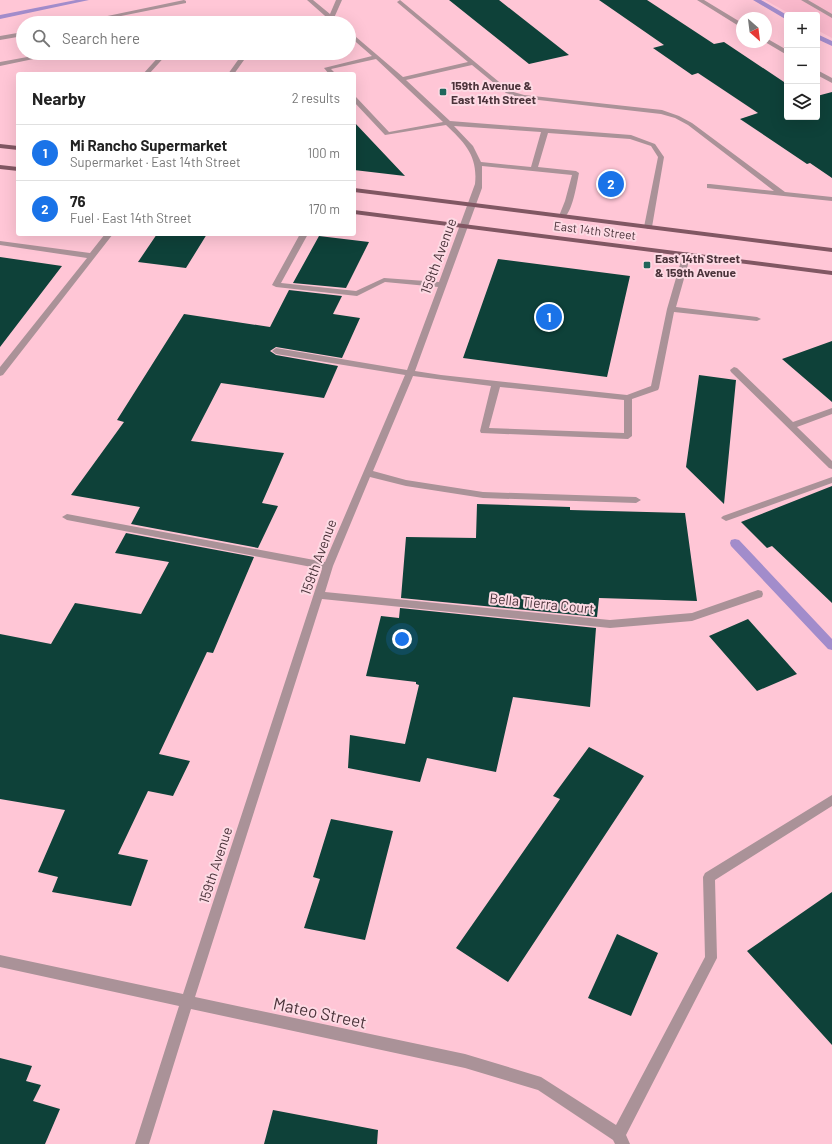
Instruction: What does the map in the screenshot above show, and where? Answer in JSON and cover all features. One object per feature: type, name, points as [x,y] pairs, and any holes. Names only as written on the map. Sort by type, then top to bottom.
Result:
[{"type":"main road","points":[[0,146],[16,148]]},
{"type":"main road","points":[[0,167],[16,169]]},
{"type":"main road","name":"East 14th Street","points":[[356,190],[832,250]]},
{"type":"main road","name":"East 14th Street","points":[[356,212],[832,273]]},
{"type":"street","points":[[310,0],[329,16]]},
{"type":"street","points":[[332,16],[339,0]]},
{"type":"street","points":[[700,0],[736,22]]},
{"type":"street","points":[[804,0],[832,16]]},
{"type":"street","points":[[113,16],[184,2]]},
{"type":"street","points":[[400,2],[508,92],[523,97],[662,112],[677,117],[690,124],[782,193]]},
{"type":"street","points":[[0,38],[16,35]]},
{"type":"street","name":"159th Avenue","points":[[142,1144],[328,566],[410,373],[478,188],[480,176],[479,164],[474,153],[465,140],[401,79],[356,39]]},
{"type":"street","points":[[772,44],[784,51]]},
{"type":"street","points":[[331,72],[327,68],[377,57]]},
{"type":"street","points":[[0,64],[21,60]]},
{"type":"street","points":[[148,72],[159,60]]},
{"type":"street","points":[[232,72],[241,60]]},
{"type":"street","points":[[401,79],[473,63]]},
{"type":"street","points":[[820,74],[832,81]]},
{"type":"street","points":[[356,100],[387,134],[447,122],[631,137],[653,145],[661,157],[648,227]]},
{"type":"street","points":[[534,168],[544,130]]},
{"type":"street","points":[[479,164],[576,173],[569,201],[563,216]]},
{"type":"street","points":[[710,186],[832,199]]},
{"type":"street","points":[[0,374],[107,236]]},
{"type":"street","points":[[303,236],[276,285],[357,294],[384,280],[443,285]]},
{"type":"street","points":[[0,243],[92,256]]},
{"type":"street","points":[[276,350],[441,378],[628,398],[655,388],[671,309],[687,254]]},
{"type":"street","points":[[671,309],[757,319]]},
{"type":"street","points":[[734,370],[832,466]]},
{"type":"street","points":[[496,384],[484,431],[628,436],[628,398]]},
{"type":"street","points":[[791,426],[832,411]]},
{"type":"street","points":[[367,473],[406,483],[483,495],[636,500]]},
{"type":"street","points":[[726,518],[832,480]]},
{"type":"street","points":[[67,517],[328,566]]},
{"type":"street","name":"Bella Tierra Court","points":[[319,595],[610,624],[692,617],[758,594]]},
{"type":"street","points":[[621,1140],[711,958],[709,877],[832,800]]},
{"type":"street","name":"Mateo Street","points":[[0,961],[465,1061],[541,1084],[621,1140]]},
{"type":"shaded area","points":[[765,0],[832,0],[832,38],[820,32],[820,12],[787,12]]},
{"type":"building","points":[[449,0],[499,0],[569,55],[529,64]]},
{"type":"building","points":[[599,0],[647,0],[714,44],[724,42],[784,82],[784,120],[820,120],[820,95],[832,92],[832,178],[810,163],[807,164],[740,119],[758,113],[698,73],[692,75],[653,48],[664,45]]},
{"type":"building","points":[[356,124],[405,176],[356,170]]},
{"type":"building","points":[[156,236],[206,236],[186,268],[138,262]]},
{"type":"building","points":[[319,236],[369,242],[346,288],[293,283]]},
{"type":"building","points":[[0,257],[62,266],[0,347]]},
{"type":"building","points":[[498,259],[630,276],[607,377],[463,358]]},
{"type":"building","points":[[289,290],[342,296],[333,314],[360,318],[342,358],[276,347],[270,351],[276,355],[338,366],[324,398],[221,383],[191,441],[284,453],[262,503],[278,506],[258,548],[131,524],[140,507],[71,495],[124,422],[117,420],[184,314],[270,327]]},
{"type":"building","points":[[832,341],[832,402],[782,359]]},
{"type":"building","points":[[699,375],[736,380],[724,504],[686,467]]},
{"type":"building","points":[[832,486],[832,603],[772,546],[767,548],[741,522]]},
{"type":"building","points":[[477,504],[570,507],[570,510],[685,513],[697,601],[599,598],[597,617],[401,598],[406,537],[476,538]]},
{"type":"building","points":[[126,533],[254,557],[213,653],[207,652],[159,754],[190,761],[173,796],[148,791],[118,854],[148,860],[131,906],[52,892],[58,877],[38,872],[65,810],[0,799],[0,634],[51,644],[75,603],[141,614],[169,562],[115,553]]},
{"type":"building","points":[[400,608],[596,628],[590,707],[513,697],[496,772],[427,758],[420,782],[348,768],[350,735],[405,744],[419,685],[416,684],[416,682],[366,676],[381,616],[399,618]]},
{"type":"building","points":[[748,619],[797,674],[757,691],[709,636]]},
{"type":"building","points":[[589,747],[644,776],[508,982],[456,948],[560,799],[553,796]]},
{"type":"building","points":[[331,819],[393,831],[365,940],[304,928],[320,879],[313,877]]},
{"type":"building","points":[[832,892],[832,1045],[747,951]]},
{"type":"building","points":[[617,934],[658,953],[631,1016],[588,998]]},
{"type":"building","points":[[0,1058],[32,1066],[26,1081],[41,1085],[33,1101],[60,1109],[45,1144],[0,1144]]},
{"type":"building","points":[[273,1110],[378,1130],[377,1144],[264,1144]]},
{"type":"waterway","points":[[0,17],[86,0]]},
{"type":"waterway","points":[[756,0],[784,16]]},
{"type":"waterway","points":[[820,38],[832,44]]},
{"type":"waterway","points":[[735,543],[832,646]]},
{"type":"place","name":"159th Avenue & East 14th Street","points":[[443,92]]},
{"type":"place","name":"76","points":[[611,184]]},
{"type":"place","name":"East 14th Street & 159th Avenue","points":[[647,265]]},
{"type":"place","name":"Mi Rancho Supermarket","points":[[549,317]]}]
